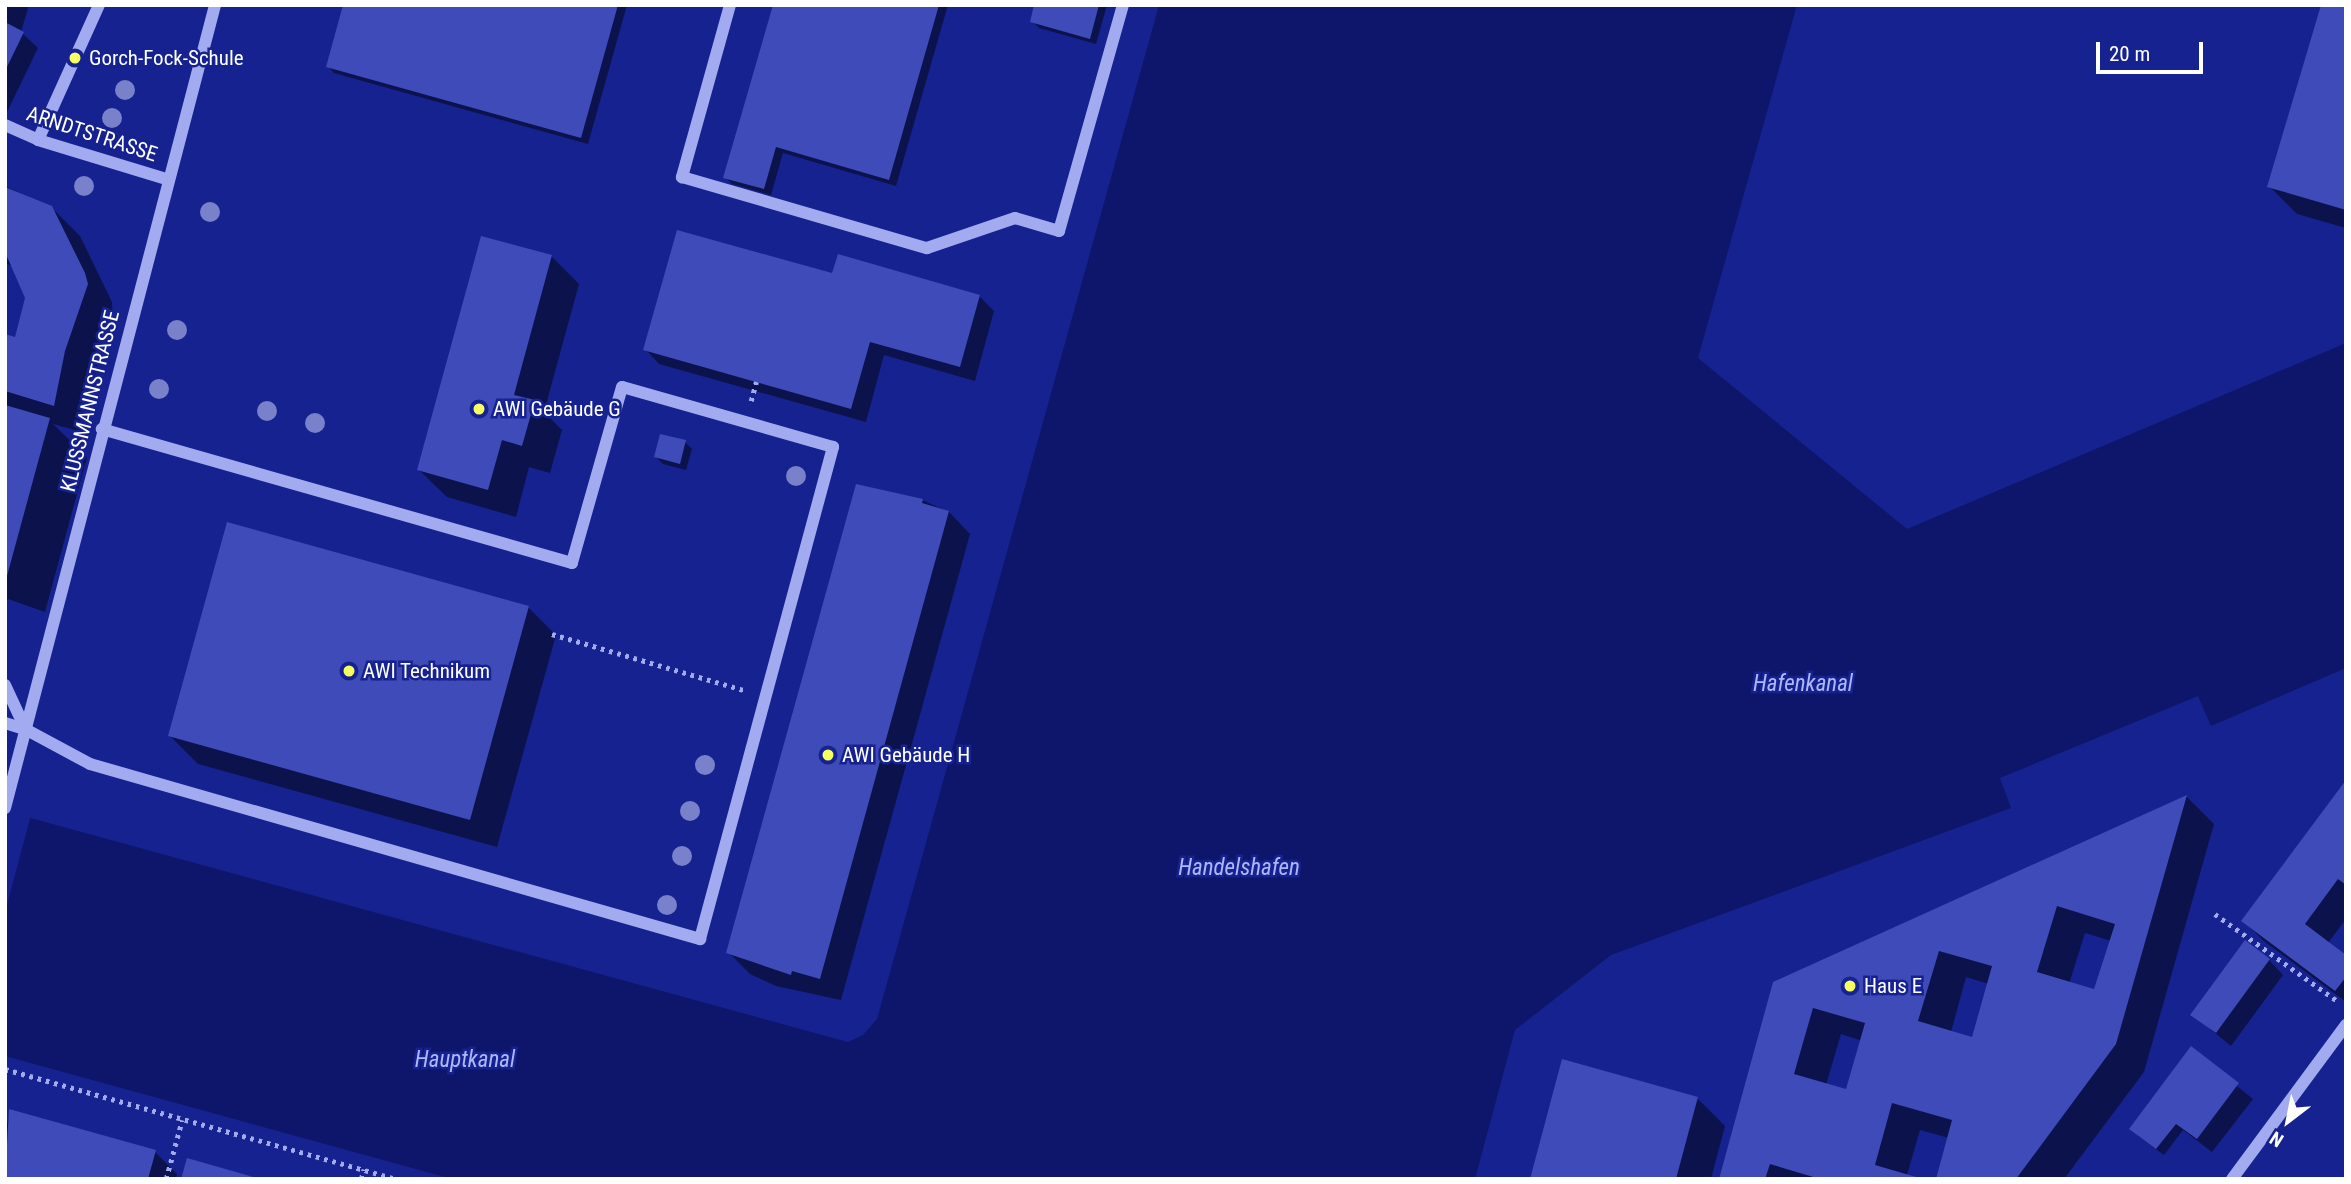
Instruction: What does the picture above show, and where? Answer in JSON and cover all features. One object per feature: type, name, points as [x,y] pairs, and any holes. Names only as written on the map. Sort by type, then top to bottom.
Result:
[{"type":"street","points":[[38,141],[99,5]]},
{"type":"street","name":"KLUSSMANNSTRASSE","points":[[6,804],[166,179],[215,5]]},
{"type":"street","points":[[730,5],[682,177],[927,248],[1015,218],[1059,231],[1123,5]]},
{"type":"street","name":"ARNDTSTRASSE","points":[[5,125],[38,141],[166,179]]},
{"type":"street","points":[[5,723],[25,729],[90,764],[700,939],[833,447],[622,387],[572,563],[102,429]]},
{"type":"street","points":[[5,685],[25,729]]},
{"type":"street","points":[[2232,1179],[2346,1025]]},
{"type":"path","points":[[552,634],[765,696]]},
{"type":"path","points":[[2215,914],[2346,1007]]},
{"type":"path","points":[[5,1069],[397,1179]]},
{"type":"path","points":[[166,1179],[182,1120]]},
{"type":"path","points":[[361,1179],[364,1170]]},
{"type":"water","name":"Handelshafen","points":[[1159,5],[1797,5],[1698,358],[1907,529],[2346,343],[2346,668],[2211,726],[2198,696],[2000,778],[2011,808],[1611,955],[1515,1030],[1475,1179],[452,1179],[5,1056],[5,811],[848,1042],[863,1035],[877,1019]]},
{"type":"pier","points":[[5,807],[31,815],[5,912]]},
{"type":"building","points":[[343,5],[618,5],[581,138],[326,67]]},
{"type":"building","points":[[773,5],[939,5],[889,180],[776,147],[764,189],[723,178]]},
{"type":"building","points":[[1034,5],[1099,5],[1090,39],[1030,22]]},
{"type":"building","points":[[2321,5],[2346,5],[2346,210],[2267,187]]},
{"type":"building","points":[[5,22],[24,32],[5,71]]},
{"type":"building","points":[[5,187],[52,206],[88,284],[65,351],[54,406],[5,391],[5,334],[15,337],[25,298],[5,252]]},
{"type":"building","points":[[677,230],[832,273],[838,254],[980,295],[960,367],[870,342],[851,409],[643,350]]},
{"type":"building","points":[[481,236],[552,255],[514,395],[535,400],[522,446],[502,440],[488,490],[417,470]]},
{"type":"building","points":[[5,405],[50,418],[7,576],[5,575]]},
{"type":"building","points":[[660,434],[686,440],[680,464],[654,457]]},
{"type":"building","points":[[856,484],[923,499],[922,503],[949,511],[820,979],[792,971],[791,975],[726,953]]},
{"type":"building","name":"AWI Technikum","points":[[227,522],[529,606],[470,820],[168,736]]},
{"type":"building","points":[[2346,780],[2346,885],[2338,879],[2305,924],[2346,955],[2346,977],[2335,991],[2241,921]]},
{"type":"building","name":"Haus E","points":[[2187,795],[2116,1044],[2016,1179],[1936,1179],[1952,1120],[1892,1103],[1875,1165],[1923,1179],[1820,1179],[1770,1164],[1765,1179],[1719,1179],[1773,982]],"holes":[[[2057,906],[2115,924],[2094,989],[2037,972]],[[1939,951],[1992,966],[1972,1037],[1918,1021]],[[1813,1008],[1865,1023],[1846,1089],[1794,1074]]]},
{"type":"building","points":[[2245,940],[2270,959],[2216,1033],[2190,1015]]},
{"type":"building","points":[[2191,1046],[2239,1083],[2197,1139],[2176,1124],[2156,1149],[2129,1129]]},
{"type":"building","points":[[1562,1059],[1698,1097],[1676,1179],[1530,1179]]},
{"type":"building","points":[[9,1109],[156,1150],[148,1179],[5,1179]]},
{"type":"building","points":[[187,1158],[257,1178],[257,1179],[181,1179]]},
{"type":"place","name":"Gorch-Fock-Schule","points":[[75,58]]},
{"type":"place","name":"AWI Gebäude G","points":[[479,409]]},
{"type":"place","name":"AWI Technikum","points":[[349,671]]},
{"type":"place","name":"AWI Gebäude H","points":[[828,755]]},
{"type":"place","name":"Haus E","points":[[1850,986]]},
{"type":"water label","name":"Hafenkanal","points":[[1803,684]]},
{"type":"water label","name":"Hauptkanal","points":[[465,1060]]}]
